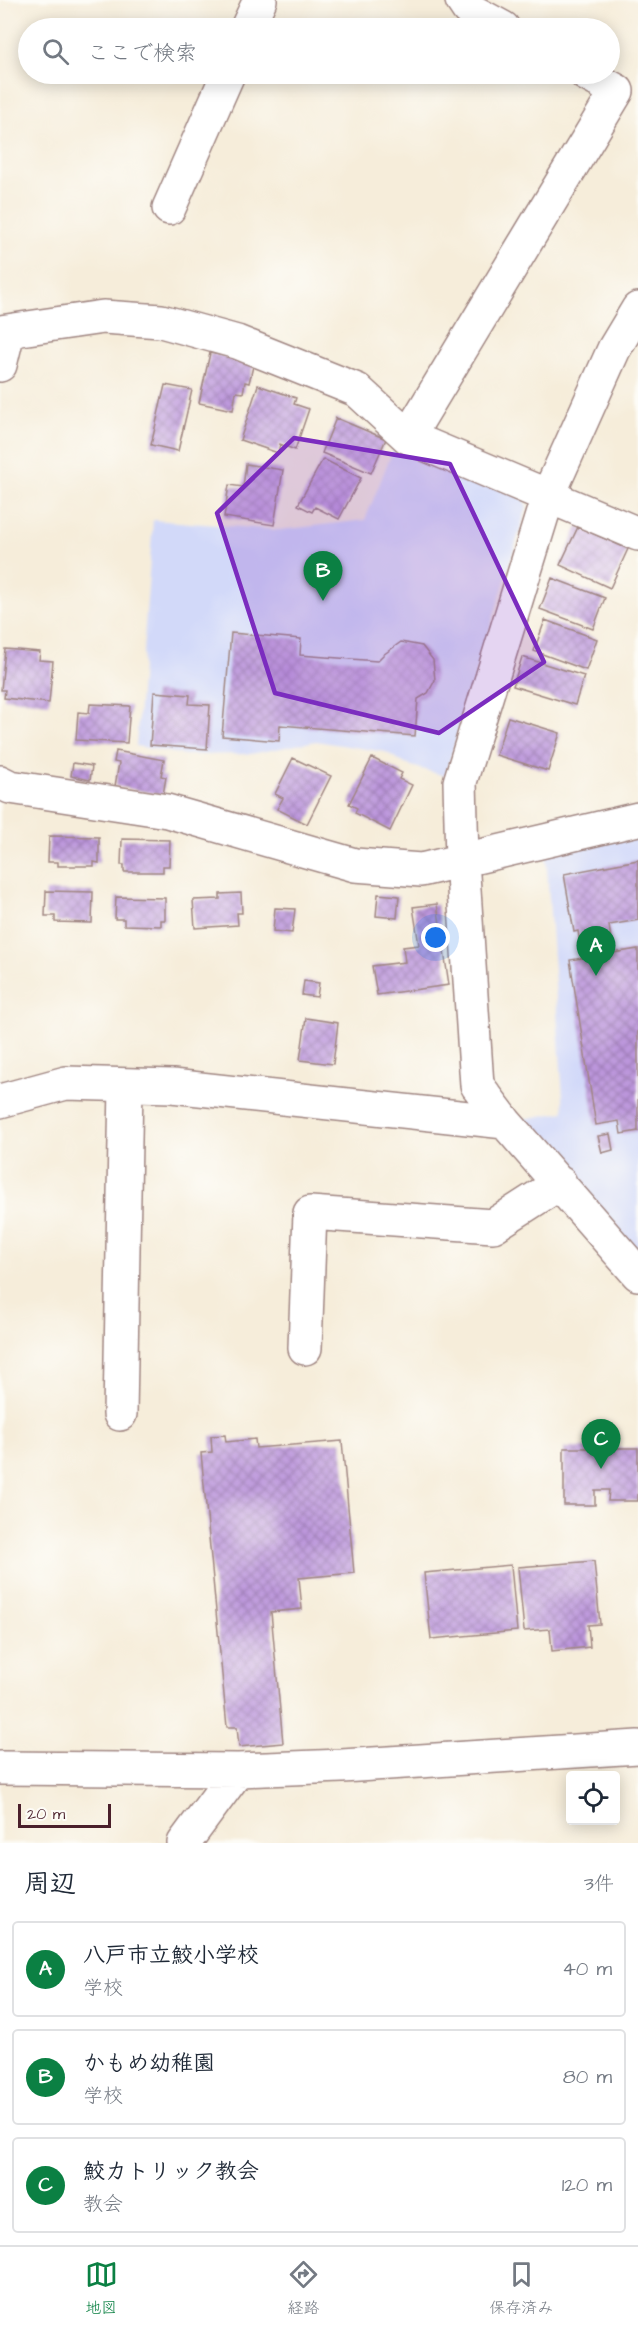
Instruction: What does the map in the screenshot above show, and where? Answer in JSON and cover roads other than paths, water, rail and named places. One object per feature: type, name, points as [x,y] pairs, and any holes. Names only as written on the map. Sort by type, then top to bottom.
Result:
[{"type":"street","points":[[252,18],[260,0]]},
{"type":"street","points":[[466,3],[488,18]]},
{"type":"street","points":[[169,208],[224,84]]},
{"type":"street","points":[[408,437],[617,91],[604,84]]},
{"type":"street","points":[[638,309],[614,349],[548,496],[460,782],[462,860],[477,1085],[505,1122],[638,1274]]},
{"type":"street","points":[[0,364],[4,332],[103,317],[161,321],[237,342],[357,390],[408,437],[638,534]]},
{"type":"street","points":[[0,782],[9,787],[167,811],[355,865],[421,870],[638,819]]},
{"type":"street","points":[[0,1101],[66,1083],[171,1086],[505,1122]]},
{"type":"street","points":[[120,1414],[126,1085]]},
{"type":"street","points":[[305,1348],[310,1213],[493,1226],[560,1183]]},
{"type":"street","points":[[0,1768],[238,1770],[342,1766],[638,1747]]},
{"type":"street","points":[[184,1843],[238,1770]]},
{"type":"place","name":"かもめ幼稚園","points":[[323,601]]},
{"type":"place","name":"八戸市立鮫小学校","points":[[596,976]]},
{"type":"place","name":"鮫カトリック教会","points":[[601,1469]]}]
